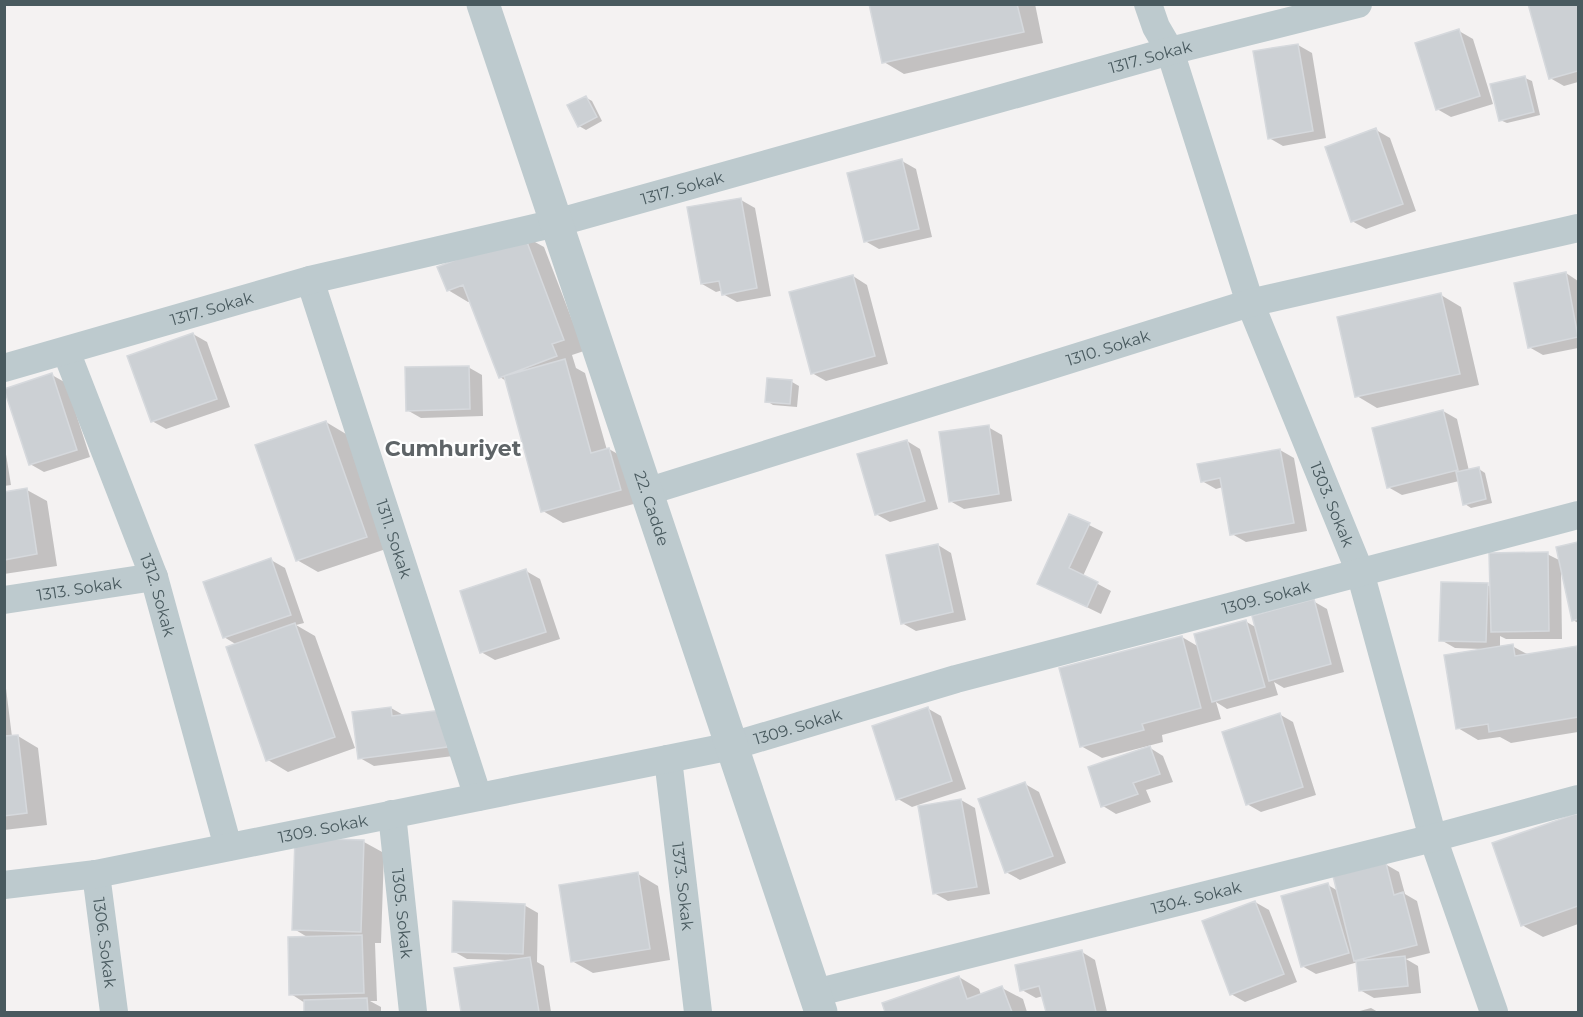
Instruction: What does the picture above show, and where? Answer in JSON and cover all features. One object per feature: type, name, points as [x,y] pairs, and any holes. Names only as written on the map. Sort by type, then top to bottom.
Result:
[{"type":"street","name":"22. Cadde","points":[[483,4],[818,1003]]},
{"type":"street","name":"1303. Sokak","points":[[1148,4],[1156,27],[1170,51],[1250,303],[1360,572],[1433,838],[1494,1012]]},
{"type":"street","name":"1317. Sokak","points":[[4,368],[310,280],[556,223],[1170,51],[1358,4]]},
{"type":"street","name":"1310. Sokak","points":[[646,492],[1250,303],[1578,228]]},
{"type":"street","name":"1311. Sokak","points":[[310,280],[478,797]]},
{"type":"street","name":"1312. Sokak","points":[[66,351],[154,577],[228,847]]},
{"type":"street","name":"1309. Sokak","points":[[4,885],[96,874],[732,746],[956,679],[1578,515]]},
{"type":"street","name":"1313. Sokak","points":[[4,600],[154,577]]},
{"type":"street","name":"1373. Sokak","points":[[668,759],[698,1012]]},
{"type":"street","name":"1304. Sokak","points":[[818,1003],[1578,799]]},
{"type":"street","name":"1305. Sokak","points":[[392,814],[413,1012]]},
{"type":"street","name":"1306. Sokak","points":[[96,874],[114,1012]]},
{"type":"building","points":[[869,4],[1017,4],[1024,32],[882,63]]},
{"type":"building","points":[[1528,4],[1578,4],[1578,71],[1549,79]]},
{"type":"building","points":[[1459,29],[1480,96],[1436,110],[1415,43]]},
{"type":"building","points":[[1298,44],[1313,131],[1268,139],[1253,51]]},
{"type":"building","points":[[1525,76],[1534,112],[1499,121],[1490,84]]},
{"type":"building","points":[[586,96],[597,117],[578,127],[567,105]]},
{"type":"building","points":[[1376,128],[1403,204],[1351,222],[1325,147]]},
{"type":"building","points":[[902,159],[919,229],[864,242],[847,173]]},
{"type":"building","points":[[741,198],[757,288],[722,295],[719,281],[701,284],[687,207]]},
{"type":"building","points":[[524,234],[564,340],[552,344],[557,356],[499,378],[463,285],[447,291],[437,267]]},
{"type":"building","points":[[1566,272],[1578,337],[1528,348],[1514,283]]},
{"type":"building","points":[[853,275],[875,356],[811,374],[789,292]]},
{"type":"building","points":[[1441,293],[1460,374],[1355,397],[1337,317]]},
{"type":"building","points":[[193,333],[217,399],[151,422],[127,356]]},
{"type":"building","points":[[565,359],[591,453],[609,448],[621,490],[541,512],[504,376]]},
{"type":"building","points":[[469,366],[470,409],[406,411],[405,367]]},
{"type":"building","points":[[52,373],[77,450],[29,465],[4,389]]},
{"type":"building","points":[[767,378],[792,380],[790,404],[765,402]]},
{"type":"building","points":[[1443,410],[1458,470],[1387,488],[1372,428]]},
{"type":"building","points":[[326,421],[367,537],[296,561],[255,445]]},
{"type":"building","points":[[989,425],[999,494],[949,502],[939,432]]},
{"type":"building","points":[[907,440],[925,501],[875,515],[857,454]]},
{"type":"building","points":[[1280,449],[1294,523],[1230,535],[1220,478],[1201,482],[1197,464]]},
{"type":"building","points":[[1479,467],[1486,499],[1463,505],[1456,472]]},
{"type":"building","points":[[27,488],[37,554],[4,560],[4,492]]},
{"type":"building","points":[[1069,514],[1090,523],[1069,568],[1098,582],[1087,607],[1037,584]]},
{"type":"building","points":[[1578,542],[1578,619],[1572,621],[1556,547]]},
{"type":"building","points":[[938,544],[953,612],[901,624],[886,555]]},
{"type":"building","points":[[1548,552],[1549,631],[1491,632],[1489,553]]},
{"type":"building","points":[[271,558],[291,615],[223,638],[203,582]]},
{"type":"building","points":[[526,569],[546,632],[480,653],[460,591]]},
{"type":"building","points":[[1441,582],[1488,583],[1486,642],[1439,641]]},
{"type":"building","points":[[1314,599],[1331,664],[1269,681],[1252,616]]},
{"type":"building","points":[[1246,620],[1265,687],[1212,702],[1194,634]]},
{"type":"building","points":[[295,623],[335,737],[266,761],[226,647]]},
{"type":"building","points":[[1182,636],[1201,708],[1142,724],[1144,730],[1080,747],[1059,668]]},
{"type":"building","points":[[1513,644],[1515,656],[1577,646],[1578,717],[1489,732],[1488,724],[1456,729],[1444,655]]},
{"type":"building","points":[[391,707],[392,716],[442,710],[447,747],[358,759],[352,712]]},
{"type":"building","points":[[928,707],[952,781],[896,800],[872,726]]},
{"type":"building","points":[[1280,713],[1303,787],[1246,805],[1222,732]]},
{"type":"building","points":[[18,735],[27,813],[4,816],[4,736]]},
{"type":"building","points":[[1150,746],[1160,774],[1133,783],[1138,794],[1101,807],[1088,767]]},
{"type":"building","points":[[1025,782],[1053,856],[1005,873],[978,799]]},
{"type":"building","points":[[961,799],[977,887],[933,894],[918,806]]},
{"type":"building","points":[[1578,813],[1578,906],[1521,926],[1492,843]]},
{"type":"building","points":[[295,838],[364,840],[361,932],[292,930]]},
{"type":"building","points":[[1386,863],[1394,895],[1403,892],[1417,945],[1354,961],[1333,876]]},
{"type":"building","points":[[638,872],[650,949],[571,962],[559,885]]},
{"type":"building","points":[[1328,883],[1349,953],[1301,967],[1281,896]]},
{"type":"building","points":[[453,901],[525,904],[523,954],[452,952]]},
{"type":"building","points":[[1255,901],[1284,974],[1230,995],[1202,921]]},
{"type":"building","points":[[362,935],[364,993],[289,995],[288,937]]},
{"type":"building","points":[[1082,950],[1096,1012],[1046,1012],[1039,986],[1020,991],[1015,965]]},
{"type":"building","points":[[1405,956],[1408,986],[1359,991],[1356,961]]},
{"type":"building","points":[[530,957],[539,1012],[461,1012],[454,968]]},
{"type":"building","points":[[959,976],[967,999],[1002,986],[1012,1012],[885,1012],[882,1003]]},
{"type":"building","points":[[367,998],[368,1012],[304,1012],[304,1000]]},
{"type":"district","name":"Cumhuriyet","points":[[453,448]]}]
